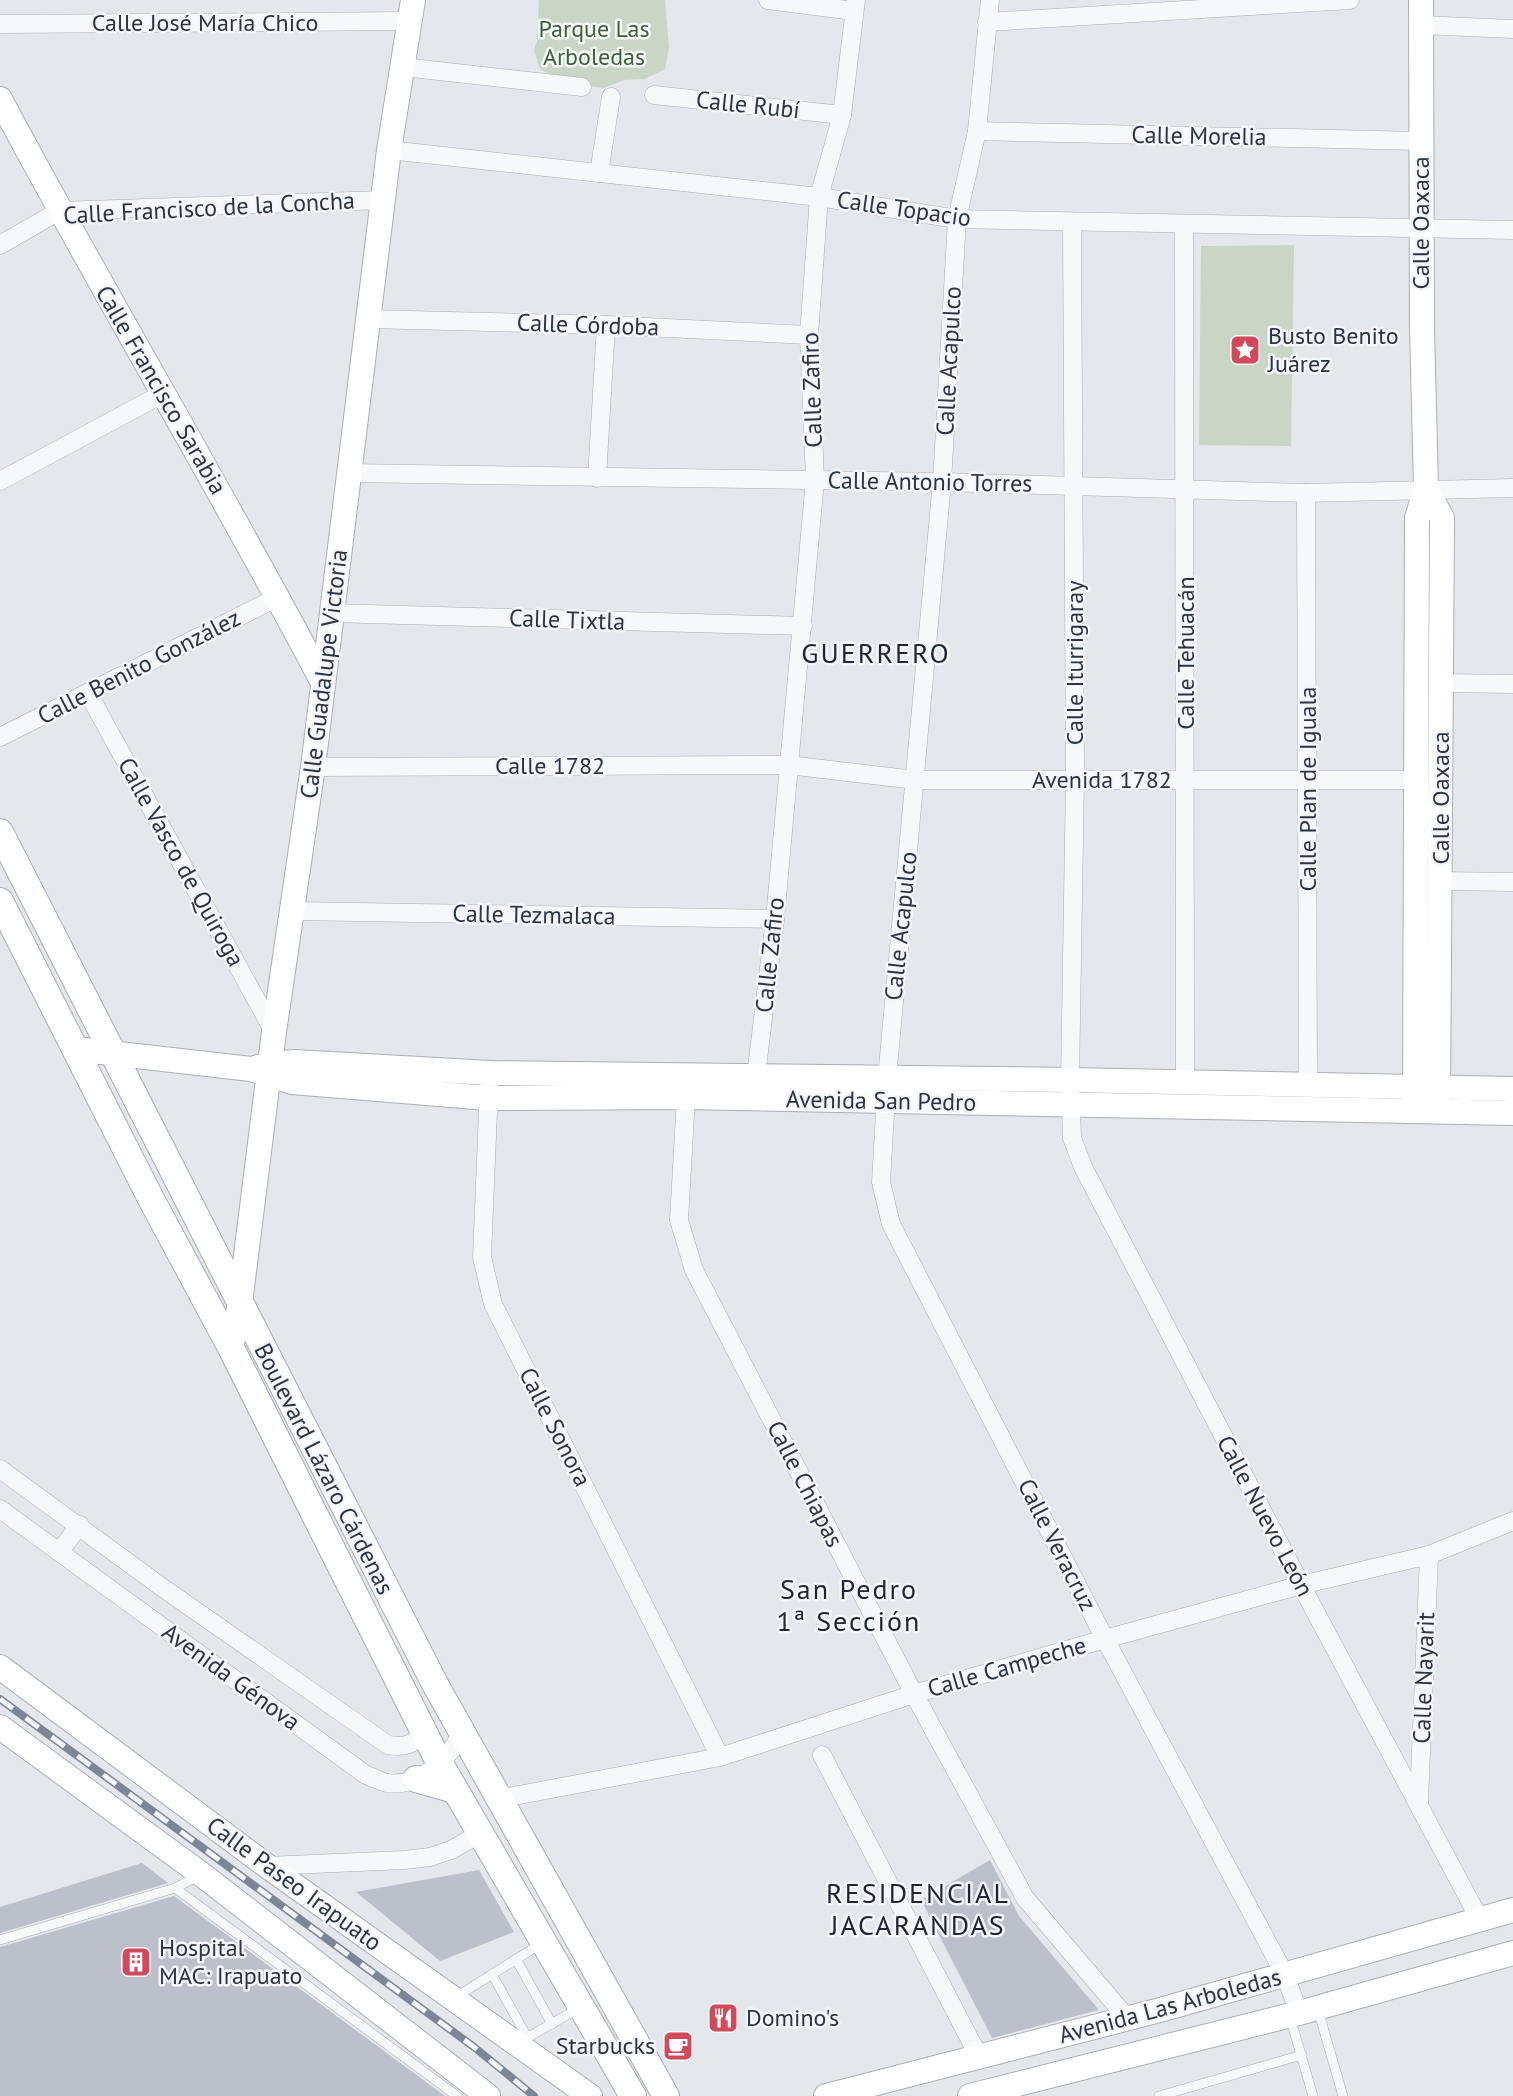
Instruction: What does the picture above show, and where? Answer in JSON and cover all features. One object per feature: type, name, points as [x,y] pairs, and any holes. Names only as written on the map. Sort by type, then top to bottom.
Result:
[{"type":"main road","name":"Boulevard Lázaro Cárdenas","points":[[0,832],[461,1731],[664,2094]]},
{"type":"main road","name":"Boulevard Lázaro Cárdenas","points":[[0,901],[150,1197],[231,1348],[439,1762],[633,2096]]},
{"type":"main road","points":[[416,1779],[455,1790]]},
{"type":"main road","points":[[481,1833],[493,1830],[502,1831],[509,1836],[526,1863],[544,1881]]},
{"type":"street","points":[[768,0],[855,6]]},
{"type":"street","name":"Calle Acapulco","points":[[887,1090],[942,482],[957,219],[977,131],[990,0]]},
{"type":"street","points":[[987,22],[1350,0]]},
{"type":"street","name":"Calle Oaxaca","points":[[1421,0],[1420,141],[1426,488],[1417,518],[1416,713],[1427,1100]]},
{"type":"street","name":"Calle Zafiro","points":[[756,1076],[775,919],[815,480],[809,335],[819,197],[842,115],[855,6]]},
{"type":"street","name":"Calle José María Chico","points":[[0,24],[412,11]]},
{"type":"street","name":"Calle Guadalupe Victoria","points":[[231,1348],[240,1303],[263,1069],[274,1032],[293,911],[389,150],[412,11]]},
{"type":"street","points":[[1421,25],[1513,29]]},
{"type":"street","points":[[403,67],[582,87]]},
{"type":"street","name":"Calle Rubí","points":[[654,95],[842,115]]},
{"type":"street","points":[[599,173],[611,97]]},
{"type":"street","name":"Calle Francisco Sarabia","points":[[0,99],[59,211],[278,597],[322,681]]},
{"type":"street","name":"Calle Morelia","points":[[977,131],[1420,141]]},
{"type":"street","name":"Calle Topacio","points":[[389,150],[819,197],[957,219],[1513,230]]},
{"type":"street","name":"Calle Francisco de la Concha","points":[[0,245],[59,211],[383,200]]},
{"type":"street","name":"Calle Iturrigaray","points":[[1070,1092],[1075,779],[1072,222]]},
{"type":"street","name":"Calle Tehuacán","points":[[1184,224],[1185,1082]]},
{"type":"street","name":"Calle Córdoba","points":[[368,319],[606,325],[809,335]]},
{"type":"street","points":[[597,478],[606,325]]},
{"type":"street","points":[[0,481],[162,394]]},
{"type":"street","name":"Calle Antonio Torres","points":[[348,473],[942,482],[1306,493],[1426,488],[1513,488]]},
{"type":"street","name":"Calle Oaxaca","points":[[1426,488],[1442,518],[1443,683],[1441,881],[1427,1100]]},
{"type":"street","name":"Calle Plan de Iguala","points":[[1306,493],[1308,1085]]},
{"type":"street","name":"Calle Benito González","points":[[0,737],[278,597]]},
{"type":"street","name":"Calle Tixtla","points":[[331,613],[803,626]]},
{"type":"street","points":[[1443,683],[1513,684]]},
{"type":"street","name":"Calle Vasco de Quiroga","points":[[88,692],[274,1032]]},
{"type":"street","points":[[1416,713],[1441,714]]},
{"type":"street","name":"Avenida 1782","points":[[788,765],[916,780],[1417,780]]},
{"type":"street","name":"Calle 1782","points":[[313,768],[788,765]]},
{"type":"street","points":[[1441,881],[1513,882]]},
{"type":"street","name":"Calle Tezmalaca","points":[[293,911],[775,919]]},
{"type":"street","name":"Avenida San Pedro","points":[[75,1048],[263,1069],[292,1082],[488,1098],[685,1097],[887,1090],[1427,1100],[1513,1089]]},
{"type":"street","name":"Avenida San Pedro","points":[[263,1069],[295,1062],[490,1073],[756,1076],[887,1090]]},
{"type":"street","name":"Calle Sonora","points":[[490,1073],[482,1257],[493,1304],[720,1757]]},
{"type":"street","name":"Avenida San Pedro","points":[[1070,1092],[1185,1082],[1308,1085],[1513,1113]]},
{"type":"street","name":"Calle Veracruz","points":[[887,1090],[881,1182],[891,1224],[1105,1639],[1286,1975],[1302,2012]]},
{"type":"street","name":"Calle Nuevo León","points":[[1070,1092],[1072,1138],[1083,1167],[1301,1585],[1480,1920]]},
{"type":"street","name":"Calle Chiapas","points":[[685,1097],[679,1220],[694,1270],[914,1695],[1025,1898],[1127,2018]]},
{"type":"street","name":"Avenida Génova","points":[[0,1469],[163,1588],[388,1745],[402,1747],[413,1744],[426,1732]]},
{"type":"street","name":"Avenida Génova","points":[[0,1509],[366,1775],[387,1783],[416,1779]]},
{"type":"street","name":"Calle Campeche","points":[[498,1799],[720,1757],[914,1695],[1105,1639],[1301,1585],[1429,1555],[1513,1521]]},
{"type":"street","points":[[59,1552],[80,1525]]},
{"type":"street","name":"Calle Nayarit","points":[[1419,1802],[1429,1555]]},
{"type":"street","name":"Calle Paseo Irapuato","points":[[0,1667],[267,1866],[454,1999],[522,2040],[590,2096]]},
{"type":"street","name":"Calle Paseo Irapuato","points":[[0,1727],[201,1874],[394,2037],[488,2096]]},
{"type":"street","points":[[416,1779],[439,1762],[457,1743],[461,1731]]},
{"type":"street","points":[[822,1755],[979,2057]]},
{"type":"street","points":[[267,1866],[430,1857],[451,1850],[481,1833]]},
{"type":"street","name":"Avenida Las Arboledas","points":[[826,2096],[1160,2010],[1513,1910]]},
{"type":"street","name":"Avenida Las Arboledas","points":[[971,2096],[1302,2012],[1513,1953]]},
{"type":"street","points":[[1160,2010],[1171,2045]]},
{"type":"lane","points":[[0,1940],[175,1888],[201,1874]]},
{"type":"lane","points":[[175,1888],[394,2037],[457,2096]]},
{"type":"lane","points":[[454,1999],[543,1942]]},
{"type":"lane","points":[[516,1959],[552,2024]]},
{"type":"lane","points":[[492,1975],[522,2040],[581,2007]]},
{"type":"lane","points":[[1302,2012],[1302,2055],[1313,2096]]},
{"type":"lane","points":[[1302,2012],[1343,2096]]},
{"type":"lane","points":[[1160,2096],[1302,2055]]},
{"type":"green space","name":"Parque Las Arboledas","points":[[539,0],[665,0],[669,47],[665,69],[645,79],[624,80],[604,88],[565,82],[540,69],[534,50]]},
{"type":"green space","points":[[1294,245],[1291,446],[1199,445],[1201,246]]},
{"type":"building","points":[[990,1860],[1019,1916],[1099,2010],[992,2038],[921,1900]]},
{"type":"building","points":[[142,1863],[168,1883],[0,1933],[0,1907]]},
{"type":"building","points":[[479,1870],[514,1932],[440,1961],[356,1892]]},
{"type":"building","name":"Hospital MAC: Irapuato","points":[[174,1896],[445,2096],[0,2096],[0,1947]]},
{"type":"railway","points":[[0,1699],[474,2047],[534,2096]]},
{"type":"place","name":"Busto Benito Juárez","points":[[1245,350]]},
{"type":"place","name":"Hospital MAC: Irapuato","points":[[136,1962]]},
{"type":"place","name":"Domino's","points":[[723,2018]]},
{"type":"place","name":"Starbucks","points":[[678,2046]]},
{"type":"district","name":"GUERRERO","points":[[876,653]]},
{"type":"district","name":"San Pedro 1ª Sección","points":[[849,1605]]},
{"type":"district","name":"RESIDENCIAL JACARANDAS","points":[[918,1909]]}]
